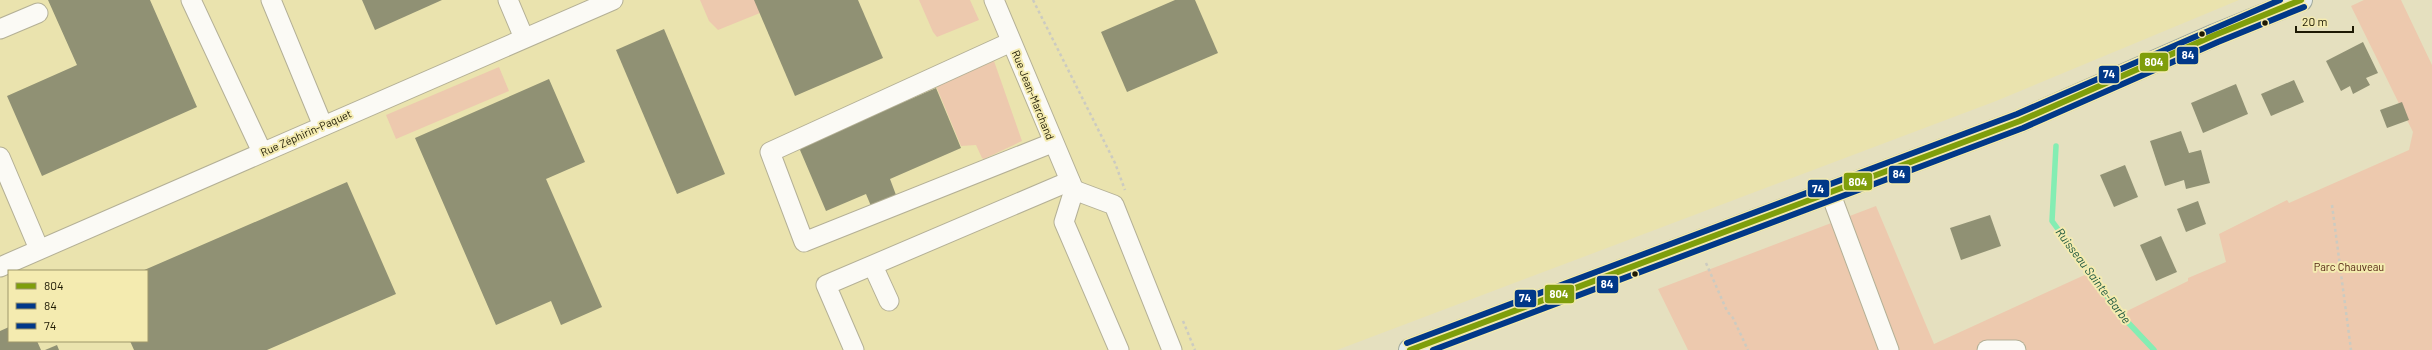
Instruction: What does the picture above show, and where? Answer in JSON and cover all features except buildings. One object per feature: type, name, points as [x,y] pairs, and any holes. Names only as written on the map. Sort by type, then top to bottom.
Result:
[{"type":"main road","points":[[1410,350],[2020,121],[2215,35],[2301,0]]},
{"type":"street","points":[[191,0],[262,152]]},
{"type":"street","points":[[271,0],[323,126]]},
{"type":"street","points":[[508,0],[524,38]]},
{"type":"street","name":"Rue Zéphirin-Paquet","points":[[0,267],[613,0]]},
{"type":"street","name":"Rue Jean-Marchand","points":[[994,0],[1052,143],[1072,185]]},
{"type":"street","points":[[0,29],[38,13]]},
{"type":"street","points":[[1011,42],[770,152],[804,242],[1052,143]]},
{"type":"street","points":[[0,158],[39,249]]},
{"type":"street","points":[[1072,185],[1064,222],[1119,350]]},
{"type":"street","points":[[854,350],[826,285],[1072,185],[1114,205],[1172,350]]},
{"type":"street","points":[[1830,192],[1889,350]]},
{"type":"street","points":[[873,266],[889,302]]},
{"type":"street","points":[[1987,350],[2016,350]]},
{"type":"path","points":[[1033,0],[1115,163],[1128,195]]},
{"type":"path","points":[[2332,204],[2351,350]]},
{"type":"path","points":[[1706,263],[1727,311],[1733,318],[1748,350]]},
{"type":"path","points":[[1181,317],[1195,350]]},
{"type":"shaded area","points":[[0,0],[2239,0],[1996,101],[1337,350],[0,350]]},
{"type":"green space","points":[[700,0],[755,0],[760,13],[718,30],[709,21]]},
{"type":"green space","points":[[919,0],[970,0],[979,20],[937,37],[933,32]]},
{"type":"green space","name":"Parc Chauveau","points":[[2364,0],[2401,0],[2432,65],[2432,350],[1688,350],[1658,289],[1876,206],[1934,344],[2089,273],[2121,314],[2188,281],[2188,278],[2226,262],[2219,234],[2287,200],[2289,203],[2409,150],[2413,132],[2351,6]]},
{"type":"green space","points":[[994,61],[1022,141],[984,159],[982,158],[976,145],[961,146],[936,86]]},
{"type":"green space","points":[[499,67],[509,91],[396,139],[386,115]]},
{"type":"waterway","name":"Ruisseau Sainte-Barbe","points":[[2056,146],[2052,221],[2120,314],[2154,350]]},
{"type":"transit line","name":"74","points":[[1407,343],[2017,114],[2280,0]]},
{"type":"transit line","name":"804","points":[[1410,350],[2020,121],[2215,35],[2301,0]]},
{"type":"transit line","name":"84","points":[[1433,350],[2023,128],[2218,42],[2304,7]]}]
